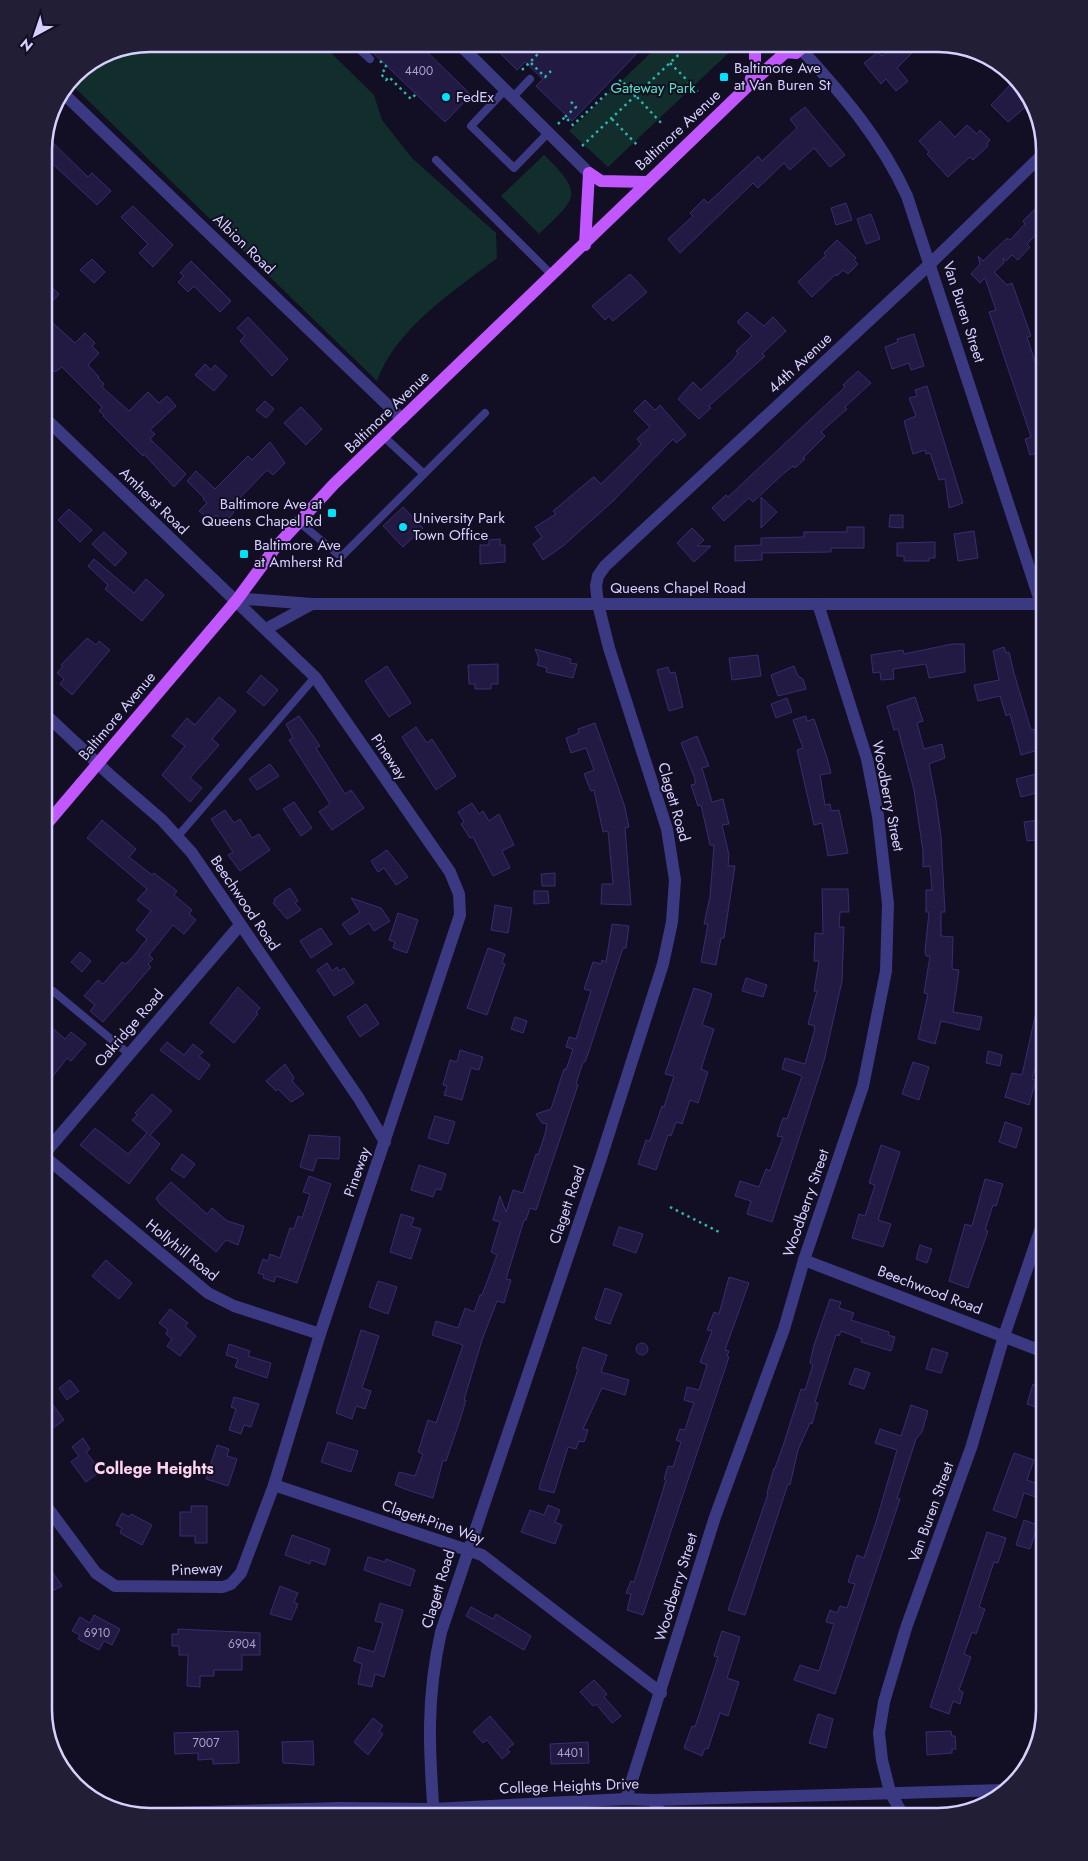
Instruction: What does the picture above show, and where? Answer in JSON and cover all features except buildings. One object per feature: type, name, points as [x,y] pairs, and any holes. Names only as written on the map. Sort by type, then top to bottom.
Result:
[{"type":"main road","points":[[749,85],[755,66],[755,53]]},
{"type":"main road","name":"Baltimore Avenue","points":[[53,817],[240,604],[275,548],[299,522],[384,436],[553,276],[781,53]]},
{"type":"main road","points":[[585,245],[589,174],[601,181],[647,182]]},
{"type":"street","points":[[468,53],[589,174]]},
{"type":"street","name":"Van Buren Street","points":[[808,53],[855,110],[887,155],[907,196],[931,263],[1036,586]]},
{"type":"street","name":"Albion Road","points":[[68,98],[402,419]]},
{"type":"street","name":"44th Avenue","points":[[598,604],[596,586],[598,576],[605,566],[931,263],[1036,161]]},
{"type":"street","name":"Amherst Road","points":[[53,425],[240,604]]},
{"type":"street","name":"Queens Chapel Road","points":[[240,604],[246,600],[312,604],[818,604],[1036,607]]},
{"type":"street","name":"Pineway","points":[[52,1515],[96,1573],[115,1586],[222,1587],[231,1584],[241,1573],[274,1485],[320,1334],[385,1142],[412,1052],[456,933],[460,915],[460,901],[450,872],[315,677],[240,604]]},
{"type":"street","name":"Queens Chapel Road","points":[[266,628],[312,604]]},
{"type":"street","name":"Clagett Road","points":[[433,1808],[429,1746],[430,1695],[441,1632],[467,1550],[600,1161],[662,964],[672,922],[674,880],[667,829],[609,648],[598,604]]},
{"type":"street","name":"Woodberry Street","points":[[626,1799],[715,1517],[786,1321],[804,1260],[863,1086],[883,986],[888,930],[883,846],[867,759],[818,604]]},
{"type":"street","name":"Beechwood Road","points":[[53,721],[178,836],[358,1097],[385,1142]]},
{"type":"street","name":"Oakridge Road","points":[[52,1145],[240,924]]},
{"type":"street","name":"Hollyhill Road","points":[[52,1162],[208,1293],[234,1306],[320,1334]]},
{"type":"street","name":"Van Buren Street","points":[[899,1808],[890,1792],[880,1742],[884,1702],[906,1628],[971,1448],[1004,1336],[1036,1242]]},
{"type":"street","name":"Beechwood Road","points":[[804,1260],[1036,1349]]},
{"type":"street","name":"Clagett-Pine Way","points":[[274,1485],[467,1550],[495,1563],[661,1693]]},
{"type":"street","name":"College Heights Drive","points":[[502,1808],[626,1799],[653,1800],[994,1790]]},
{"type":"street","points":[[653,1800],[658,1808]]},
{"type":"lane","points":[[364,53],[370,59]]},
{"type":"lane","points":[[530,79],[509,93],[471,126],[514,168],[548,132]]},
{"type":"lane","points":[[436,160],[553,276]]},
{"type":"lane","points":[[299,522],[341,557],[485,414]]},
{"type":"lane","points":[[384,436],[424,474]]},
{"type":"lane","points":[[178,836],[315,677]]},
{"type":"lane","points":[[52,992],[129,1054]]},
{"type":"path","points":[[518,75],[539,53]]},
{"type":"path","points":[[582,146],[681,53]]},
{"type":"path","points":[[530,62],[545,77],[550,71]]},
{"type":"path","points":[[670,63],[698,91]]},
{"type":"path","points":[[381,74],[386,80],[389,77],[412,99],[416,94]]},
{"type":"path","points":[[565,117],[573,125],[621,80],[663,125]]},
{"type":"path","points":[[558,124],[576,106],[568,100]]},
{"type":"path","points":[[612,118],[639,146]]},
{"type":"path","points":[[670,1207],[721,1233]]},
{"type":"green space","points":[[331,53],[374,95],[382,120],[412,158],[496,233],[497,258],[445,298],[412,327],[386,362],[377,381],[75,88],[81,81],[96,69],[113,60],[132,54]]},
{"type":"green space","name":"Gateway Park","points":[[651,53],[728,53],[608,167],[569,131]]},
{"type":"green space","points":[[544,155],[566,179],[571,196],[562,212],[539,234],[501,196]]},
{"type":"place","name":"Baltimore Ave at Van Buren St","points":[[724,77]]},
{"type":"place","name":"FedEx","points":[[446,97]]},
{"type":"place","name":"Baltimore Ave at Queens Chapel Rd","points":[[332,513]]},
{"type":"place","name":"University Park Town Office","points":[[403,527]]},
{"type":"place","name":"Baltimore Ave at Amherst Rd","points":[[244,554]]},
{"type":"district","name":"College Heights","points":[[154,1468]]}]
